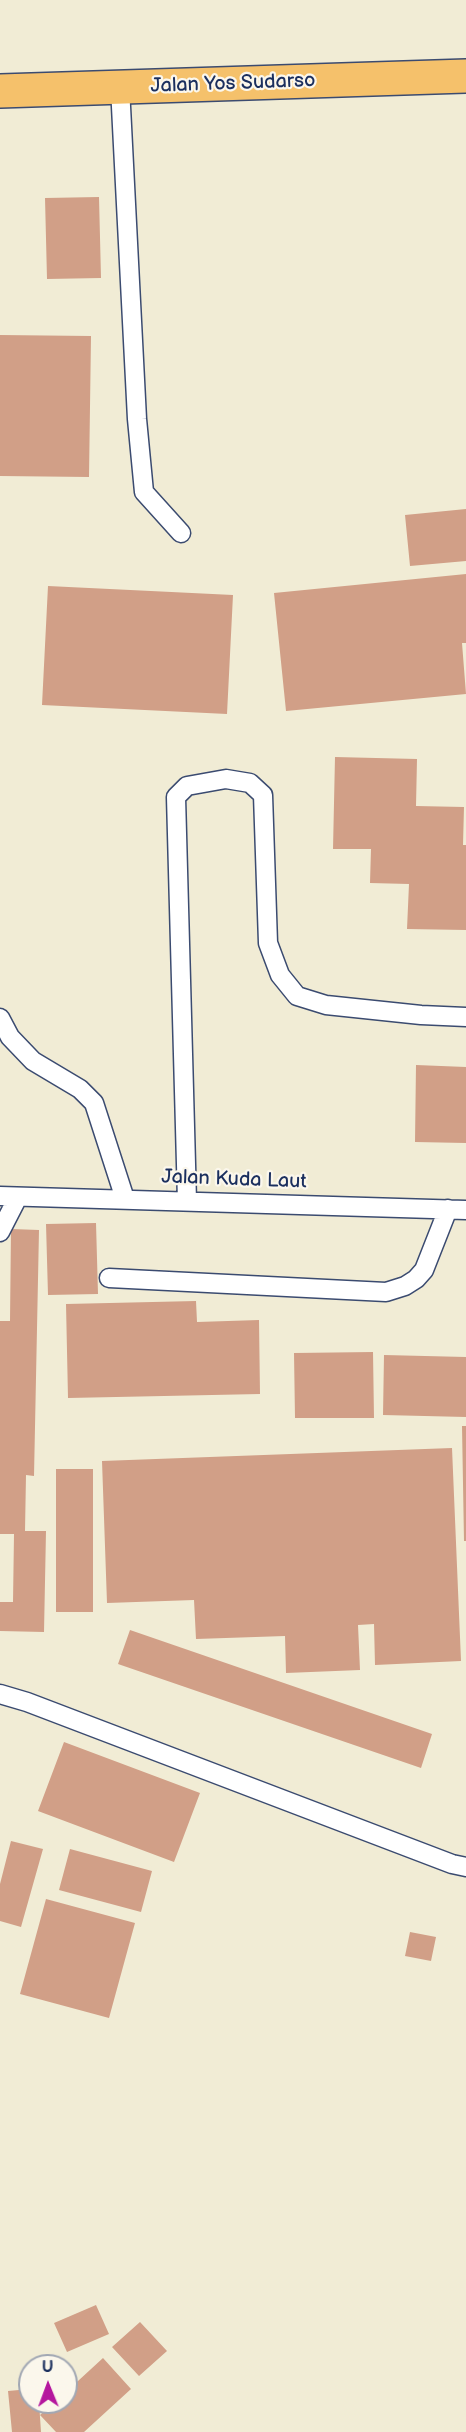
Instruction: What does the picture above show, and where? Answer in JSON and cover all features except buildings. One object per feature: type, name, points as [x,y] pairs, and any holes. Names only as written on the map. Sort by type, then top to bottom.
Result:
[{"type":"main road","name":"Jalan Yos Sudarso","points":[[0,91],[466,76]]},
{"type":"lane","points":[[120,87],[136,419],[144,492],[182,533]]},
{"type":"lane","points":[[187,1201],[176,797],[187,786],[226,779],[250,783],[263,795],[268,943],[280,975],[297,996],[326,1005],[421,1015],[466,1017]]},
{"type":"lane","points":[[0,1018],[10,1037],[33,1061],[80,1089],[94,1103],[125,1199]]},
{"type":"lane","points":[[0,1232],[9,1196]]},
{"type":"lane","name":"Jalan Kuda Laut","points":[[9,1196],[457,1209]]},
{"type":"lane","points":[[109,1278],[386,1292],[405,1286],[424,1270],[457,1209]]},
{"type":"lane","points":[[0,1694],[27,1702],[452,1864],[466,1867]]}]
